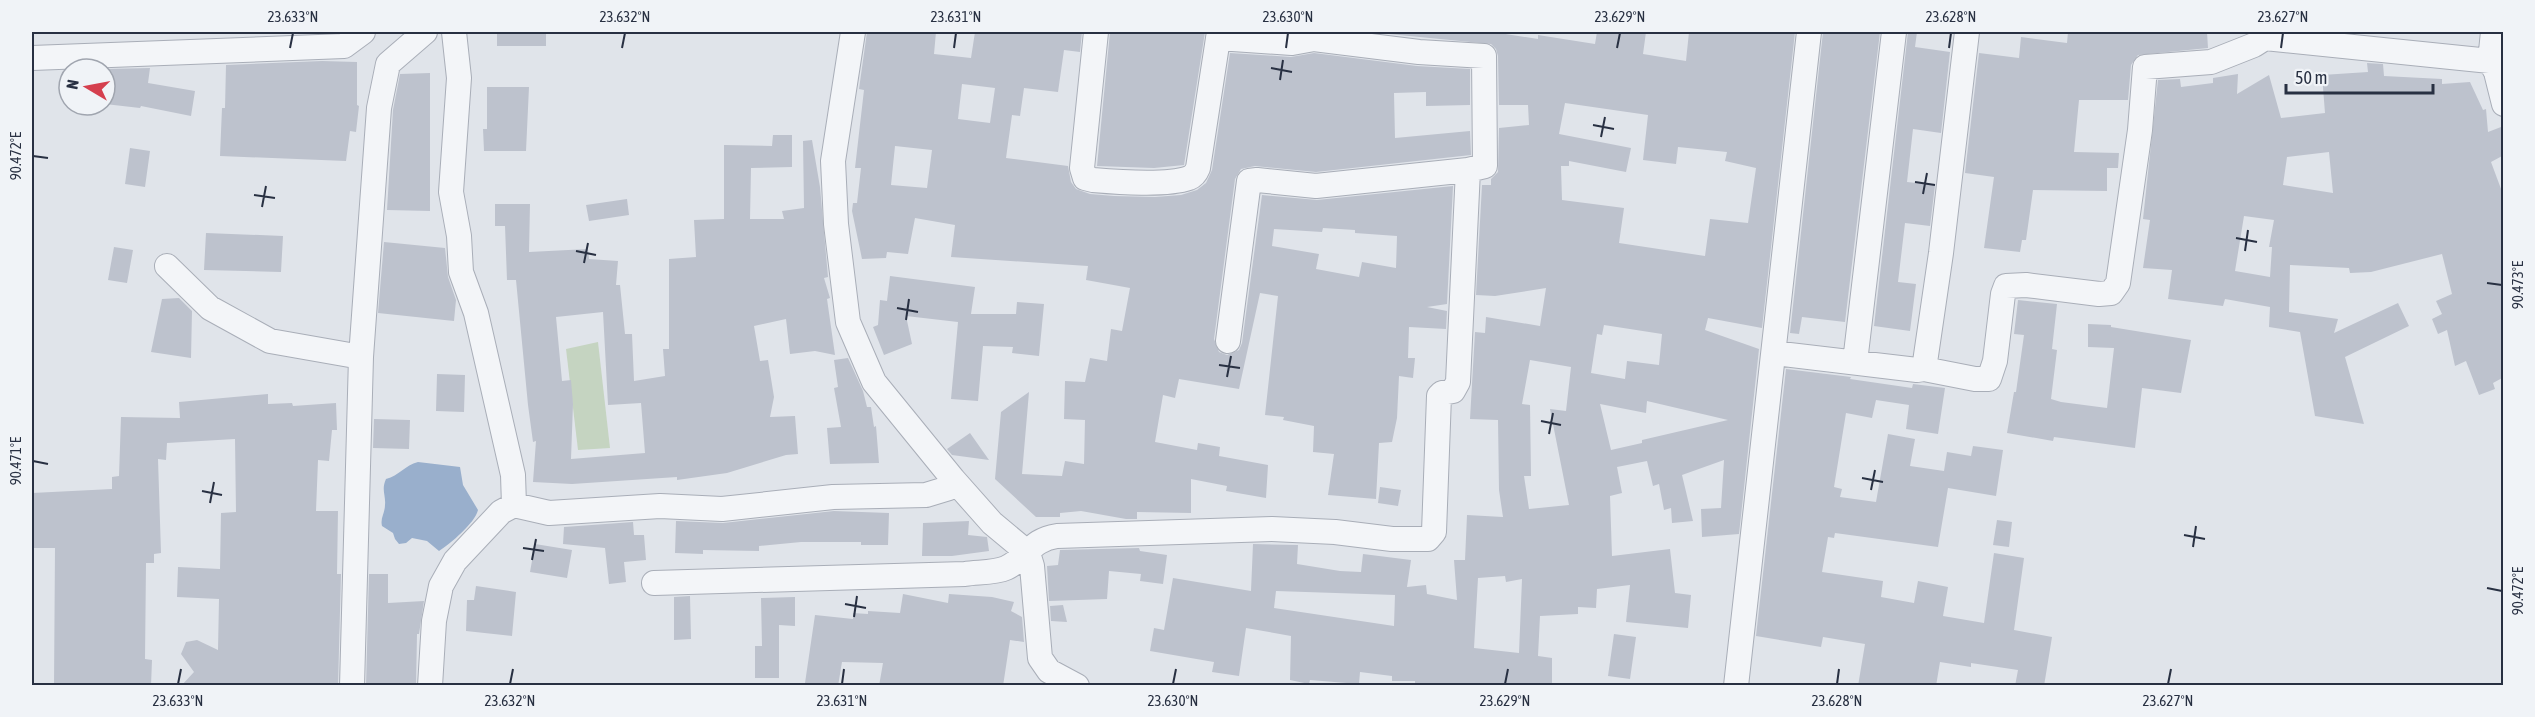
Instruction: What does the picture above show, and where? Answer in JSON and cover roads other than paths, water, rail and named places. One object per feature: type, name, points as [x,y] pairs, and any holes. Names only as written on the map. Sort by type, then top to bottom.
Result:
[{"type":"street","points":[[32,58],[212,41],[345,46],[363,32]]},
{"type":"street","points":[[352,686],[361,357],[379,108],[388,64],[425,32]]},
{"type":"street","points":[[454,32],[459,78],[451,192],[459,236],[461,272],[476,313],[513,475],[514,505]]},
{"type":"street","points":[[853,32],[833,161],[836,224],[848,322],[874,381],[953,479],[992,523],[1028,553],[1032,566],[1040,658],[1048,671],[1077,686]]},
{"type":"street","points":[[1096,32],[1082,168],[1085,178],[1140,183],[1188,179],[1195,175],[1219,35],[1292,43],[1314,39],[1419,52],[1483,55],[1485,166],[1468,170],[1316,186],[1249,181],[1228,341]]},
{"type":"street","points":[[1736,686],[1809,32]]},
{"type":"street","points":[[1855,362],[1894,32]]},
{"type":"street","points":[[1924,369],[1941,253],[1967,32]]},
{"type":"street","points":[[2493,32],[2490,61],[2496,72],[2504,104]]},
{"type":"street","points":[[1774,353],[1924,369],[1975,380],[1989,380],[1995,361],[2003,294],[2006,286],[2026,285],[2099,294],[2111,293],[2118,283],[2140,130],[2145,67],[2211,62],[2254,45],[2266,35],[2490,61]]},
{"type":"street","points":[[654,583],[964,574],[1005,568],[1028,553],[1035,542],[1057,536],[1272,529],[1335,531],[1392,539],[1428,539],[1434,532],[1439,396],[1442,393],[1453,391],[1458,382],[1468,170]]},
{"type":"street","points":[[167,266],[210,308],[270,341],[361,357]]},
{"type":"street","points":[[430,686],[434,621],[441,586],[455,561],[501,512],[514,505],[549,513],[660,506],[722,509],[833,497],[926,495],[949,488],[953,479]]},
{"type":"water","points":[[418,462],[460,467],[463,485],[478,510],[467,527],[439,551],[427,541],[412,538],[406,543],[399,544],[393,533],[382,526],[386,479]]}]
